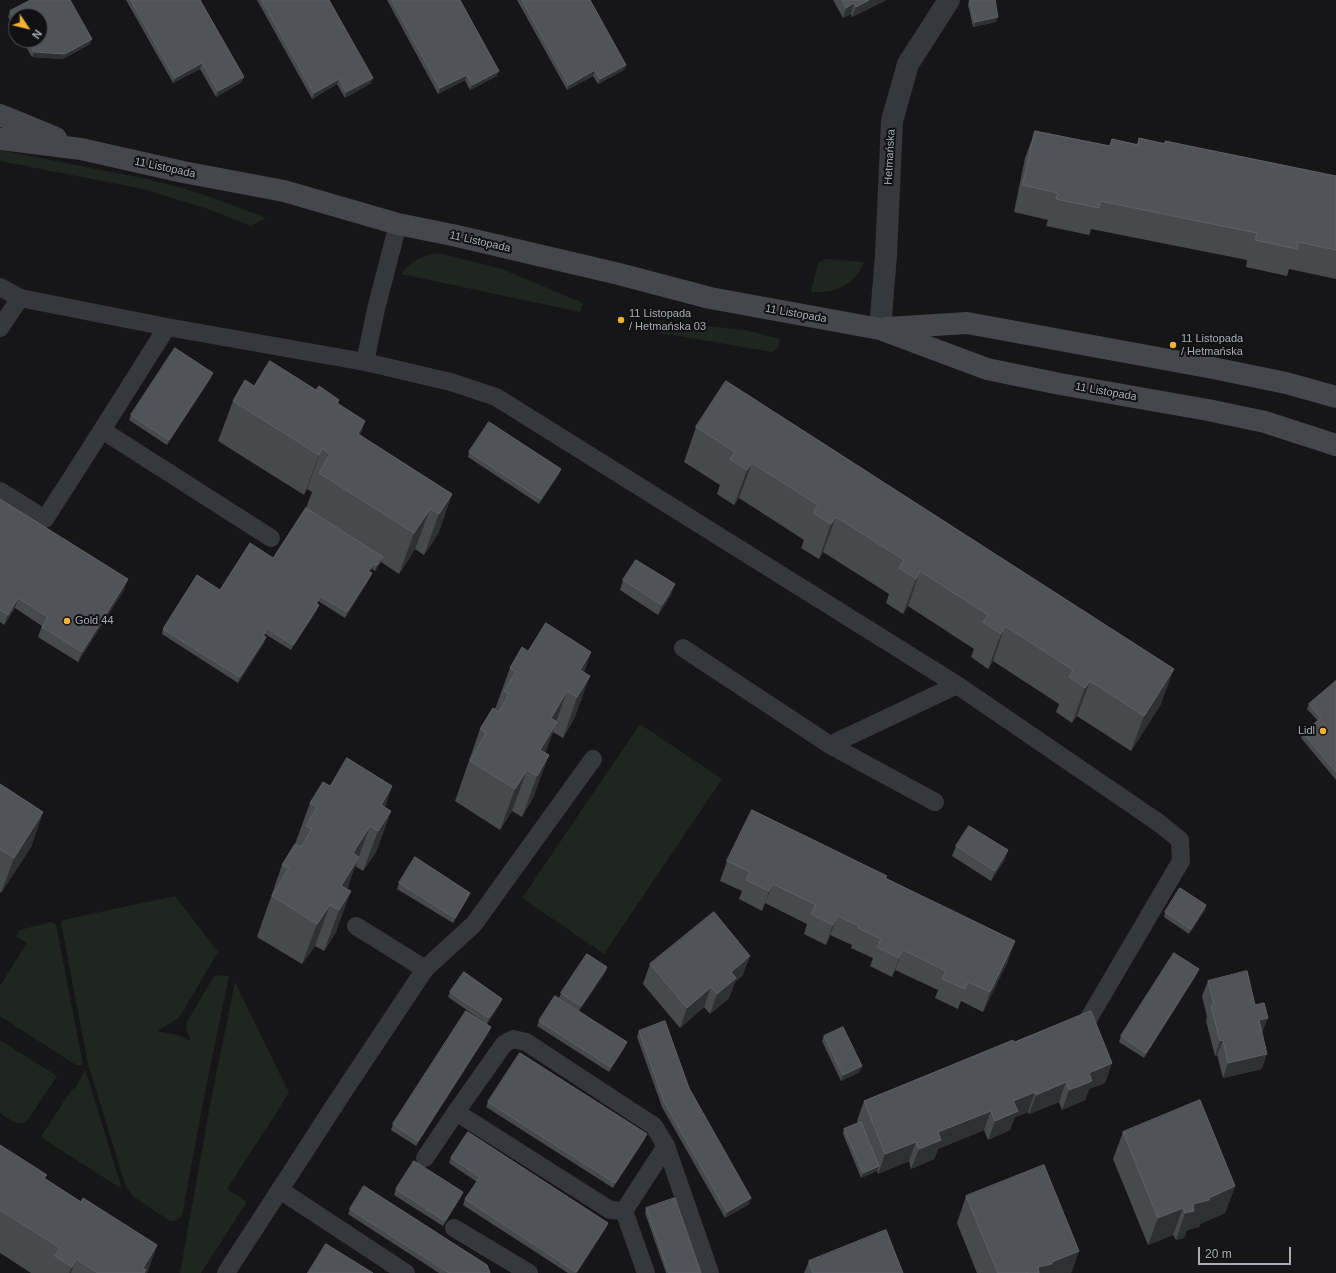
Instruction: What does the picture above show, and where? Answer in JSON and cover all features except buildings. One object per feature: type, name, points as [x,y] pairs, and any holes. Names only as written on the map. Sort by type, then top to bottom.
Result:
[{"type":"street","name":"Hetmańska","points":[[880,329],[886,254],[892,121],[908,64],[949,0]]},
{"type":"street","name":"11 Listopada","points":[[0,114],[81,149]]},
{"type":"street","name":"11 Listopada","points":[[0,139],[81,149],[183,172],[284,191],[398,224],[619,274],[710,298],[880,329],[987,369],[1265,422],[1336,445]]},
{"type":"street","name":"11 Listopada","points":[[880,329],[967,323],[1213,368],[1286,383],[1336,397]]},
{"type":"lane","points":[[365,362],[376,309],[398,224]]},
{"type":"lane","points":[[0,287],[20,298],[167,328],[365,362],[451,382],[496,397],[956,685],[1159,823],[1180,840],[1181,860],[1086,1023]]},
{"type":"lane","points":[[0,328],[20,298]]},
{"type":"lane","points":[[0,491],[46,520],[167,328]]},
{"type":"lane","points":[[102,430],[271,538]]},
{"type":"lane","points":[[683,648],[830,745],[935,802]]},
{"type":"lane","points":[[830,745],[956,685]]},
{"type":"lane","points":[[226,1273],[425,969],[474,924],[593,759]]},
{"type":"lane","points":[[356,926],[425,969]]},
{"type":"lane","points":[[425,1158],[504,1044],[513,1039],[526,1042],[654,1126],[666,1146],[710,1273]]},
{"type":"lane","points":[[456,1112],[610,1210],[624,1211]]},
{"type":"lane","points":[[641,1271],[624,1211],[666,1146]]},
{"type":"lane","points":[[280,1190],[406,1273]]},
{"type":"lane","points":[[454,1228],[529,1273]]},
{"type":"shaded area","points":[[0,150],[147,179],[179,187],[214,198],[266,218],[251,226],[208,209],[143,189],[0,161]]},
{"type":"shaded area","points":[[433,254],[442,254],[502,269],[583,303],[580,312],[401,274],[415,261]]},
{"type":"shaded area","points":[[827,259],[864,262],[855,277],[843,286],[828,291],[811,292],[817,266],[819,262]]},
{"type":"shaded area","points":[[658,321],[745,330],[780,339],[778,348],[772,352],[655,332]]},
{"type":"shaded area","points":[[640,724],[722,779],[604,954],[522,898]]},
{"type":"shaded area","points":[[175,896],[218,952],[179,1018],[157,1031],[177,1035],[191,1041],[186,1030],[187,1022],[214,976],[229,976],[204,1097],[182,1216],[175,1221],[170,1221],[134,1197],[126,1187],[88,1064],[61,923],[63,920]]},
{"type":"shaded area","points":[[51,922],[56,924],[83,1065],[76,1065],[0,1016],[0,986],[27,943],[16,936],[20,930]]},
{"type":"shaded area","points":[[235,982],[289,1093],[227,1189],[247,1202],[201,1273],[180,1273],[211,1100]]},
{"type":"shaded area","points":[[0,1040],[57,1076],[27,1121],[23,1123],[13,1122],[0,1113]]},
{"type":"shaded area","points":[[85,1069],[122,1189],[42,1138],[42,1135],[72,1089],[76,1088]]},
{"type":"place","name":"11 Listopada / Hetmańska 03","points":[[621,320]]},
{"type":"place","name":"11 Listopada / Hetmańska","points":[[1173,345]]},
{"type":"place","name":"Gold 44","points":[[67,621]]},
{"type":"place","name":"Lidl","points":[[1323,731]]}]
